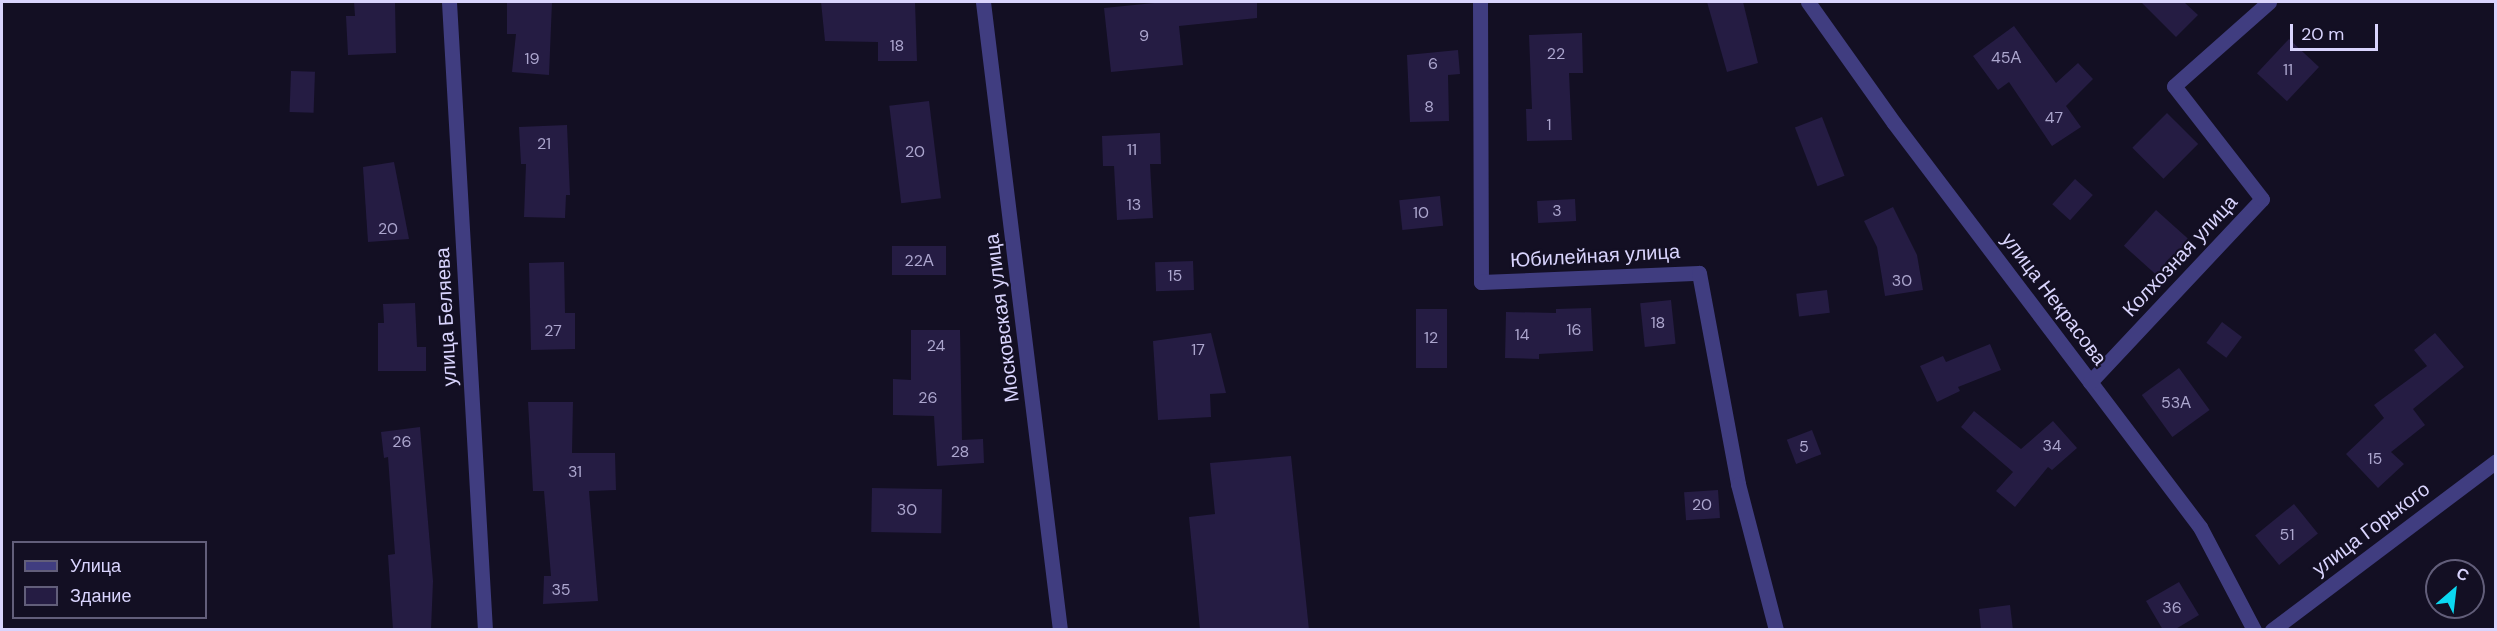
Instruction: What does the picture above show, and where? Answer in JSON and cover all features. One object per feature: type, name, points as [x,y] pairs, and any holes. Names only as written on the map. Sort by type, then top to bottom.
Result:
[{"type":"street","name":"улица Беляева","points":[[449,2],[485,630]]},
{"type":"street","name":"Московская улица","points":[[983,2],[1060,630]]},
{"type":"street","name":"Юбилейная улица","points":[[1480,2],[1481,282],[1699,273],[1738,484],[1776,630]]},
{"type":"street","name":"улица Некрасова","points":[[1808,2],[1894,123],[2200,527],[2254,630]]},
{"type":"street","name":"Колхозная улица","points":[[2090,382],[2262,199],[2174,86],[2270,2]]},
{"type":"street","name":"улица Горького","points":[[2272,630],[2496,461]]},
{"type":"building","points":[[354,2],[395,2],[396,53],[348,55],[346,16],[355,16]]},
{"type":"building","points":[[507,2],[552,2],[549,75],[512,72],[516,34],[507,34]]},
{"type":"building","points":[[821,2],[915,2],[917,61],[878,61],[878,42],[825,41]]},
{"type":"building","points":[[1164,2],[1257,2],[1257,18],[1179,26],[1183,65],[1111,72],[1104,8]]},
{"type":"building","points":[[1707,2],[1743,2],[1758,63],[1727,72]]},
{"type":"building","points":[[2141,2],[2184,2],[2198,15],[2176,37]]},
{"type":"building","points":[[2014,26],[2056,83],[2078,63],[2093,79],[2066,106],[2081,127],[2052,146],[2009,82],[1998,90],[1973,56]]},
{"type":"building","points":[[1582,33],[1583,73],[1569,73],[1572,140],[1527,141],[1526,109],[1532,109],[1529,35]]},
{"type":"building","points":[[2289,39],[2319,67],[2287,101],[2257,73]]},
{"type":"building","points":[[1458,50],[1460,74],[1448,75],[1449,121],[1410,122],[1407,55]]},
{"type":"building","points":[[291,71],[315,72],[314,113],[290,112]]},
{"type":"building","points":[[929,101],[941,198],[901,203],[889,106]]},
{"type":"building","points":[[2167,113],[2198,144],[2163,179],[2132,148]]},
{"type":"building","points":[[1822,117],[1845,176],[1818,186],[1795,127]]},
{"type":"building","points":[[567,125],[570,195],[566,195],[565,218],[524,217],[526,164],[521,164],[519,127]]},
{"type":"building","points":[[1160,133],[1161,164],[1150,164],[1153,218],[1117,220],[1114,166],[1103,166],[1102,136]]},
{"type":"building","points":[[394,162],[409,239],[368,242],[363,167]]},
{"type":"building","points":[[2075,179],[2093,195],[2070,220],[2052,204]]},
{"type":"building","points":[[1440,196],[1443,226],[1402,230],[1399,200]]},
{"type":"building","points":[[1575,199],[1576,221],[1538,223],[1537,201]]},
{"type":"building","points":[[1893,207],[1917,255],[1923,290],[1885,296],[1877,247],[1864,221]]},
{"type":"building","points":[[2156,210],[2189,240],[2157,276],[2124,246]]},
{"type":"building","points":[[892,246],[946,246],[946,275],[892,275]]},
{"type":"building","points":[[1193,261],[1194,290],[1156,291],[1155,262]]},
{"type":"building","points":[[564,262],[565,313],[575,313],[575,349],[531,350],[529,263]]},
{"type":"building","points":[[1827,290],[1830,313],[1799,317],[1796,294]]},
{"type":"building","points":[[1671,300],[1676,344],[1645,347],[1640,303]]},
{"type":"building","points":[[415,303],[417,347],[426,347],[426,371],[378,371],[378,323],[384,323],[383,304]]},
{"type":"building","points":[[1591,308],[1593,351],[1539,354],[1539,359],[1505,358],[1506,312],[1556,313],[1556,309]]},
{"type":"building","points":[[1416,309],[1447,309],[1447,368],[1416,368]]},
{"type":"building","points":[[2222,322],[2242,337],[2226,358],[2206,343]]},
{"type":"building","points":[[911,330],[960,330],[962,440],[983,439],[984,463],[937,466],[934,416],[893,415],[893,379],[911,380]]},
{"type":"building","points":[[1211,333],[1226,393],[1210,394],[1211,417],[1158,420],[1153,341]]},
{"type":"building","points":[[2435,333],[2464,367],[2413,409],[2425,425],[2391,452],[2404,464],[2378,488],[2346,454],[2384,418],[2374,405],[2427,366],[2414,350]]},
{"type":"building","points":[[1990,344],[2001,370],[1958,387],[1960,391],[1937,402],[1920,366],[1943,356],[1946,362]]},
{"type":"building","points":[[2179,368],[2210,410],[2172,437],[2142,395]]},
{"type":"building","points":[[528,402],[573,402],[572,453],[615,453],[616,490],[589,491],[598,601],[543,604],[544,576],[551,576],[544,491],[533,491]]},
{"type":"building","points":[[1974,411],[2021,449],[2053,421],[2077,448],[2052,470],[2048,467],[2015,507],[1996,491],[2013,472],[1961,427]]},
{"type":"building","points":[[420,427],[433,581],[431,630],[393,630],[388,555],[395,554],[388,457],[384,458],[381,432]]},
{"type":"building","points":[[1812,430],[1821,454],[1796,464],[1787,440]]},
{"type":"building","points":[[1291,456],[1309,630],[1200,630],[1189,517],[1215,514],[1210,463]]},
{"type":"building","points":[[872,488],[942,489],[941,533],[871,532]]},
{"type":"building","points":[[1718,490],[1720,518],[1686,520],[1684,492]]},
{"type":"building","points":[[2294,504],[2318,534],[2279,565],[2255,535]]},
{"type":"building","points":[[2179,582],[2199,615],[2174,630],[2163,630],[2146,601]]},
{"type":"building","points":[[2010,605],[2013,630],[1981,630],[1979,609]]}]
